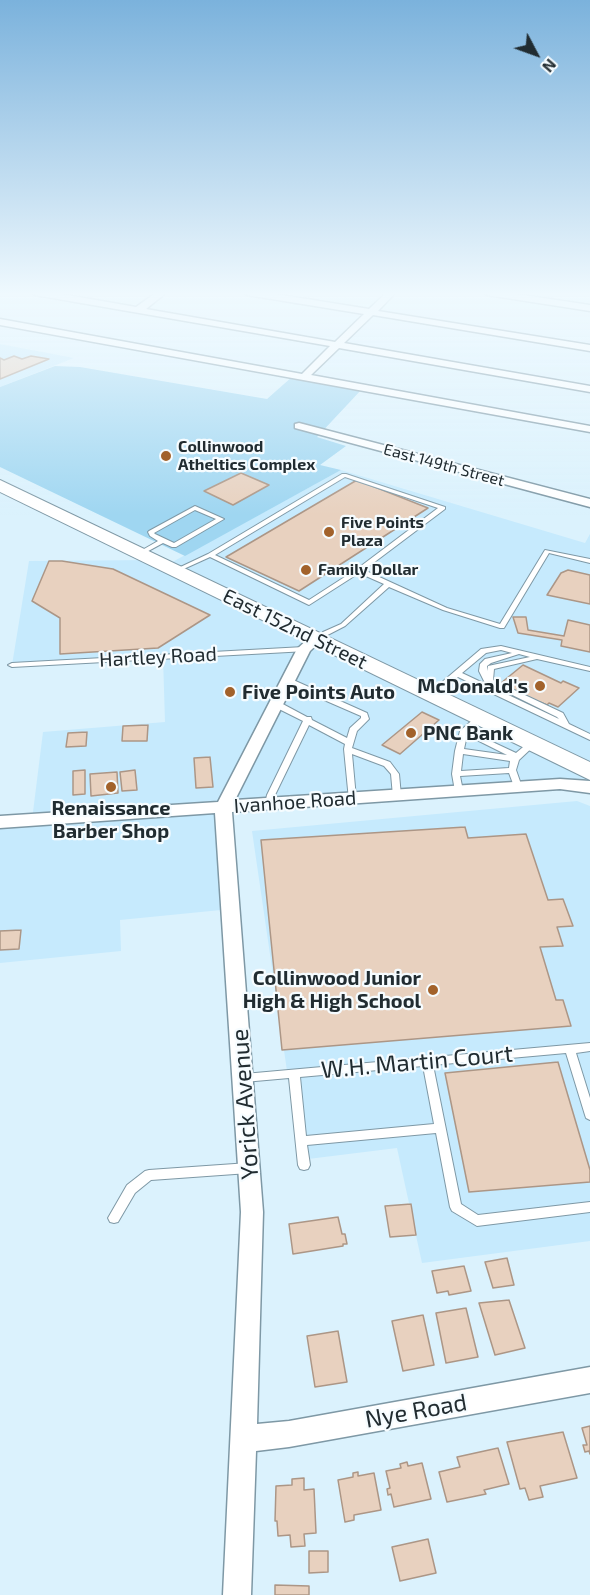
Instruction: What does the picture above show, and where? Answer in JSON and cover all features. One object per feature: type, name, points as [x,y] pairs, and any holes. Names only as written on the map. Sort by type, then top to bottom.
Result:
[{"type":"street","points":[[240,366],[590,429]]},
{"type":"street","points":[[303,378],[315,366]]},
{"type":"street","points":[[460,366],[590,389]]},
{"type":"street","name":"East 149th Street","points":[[299,426],[590,504]]},
{"type":"street","name":"East 152nd Street","points":[[0,485],[175,571],[310,644],[431,696],[472,725],[522,753],[590,772]]},
{"type":"street","points":[[223,807],[288,681],[310,644]]},
{"type":"street","name":"Ivanhoe Road","points":[[0,822],[560,784],[590,787]]},
{"type":"street","name":"Yorick Avenue","points":[[223,807],[252,1212],[237,1595]]},
{"type":"street","name":"Nye Road","points":[[242,1439],[289,1434],[590,1380]]},
{"type":"lane","points":[[175,571],[210,555],[344,475],[443,508],[359,570],[309,603],[210,555]]},
{"type":"lane","points":[[195,508],[221,519],[174,546],[162,540],[152,532],[195,508]]},
{"type":"lane","points":[[139,554],[162,540]]},
{"type":"lane","points":[[359,570],[445,609],[502,627],[547,551],[590,561]]},
{"type":"lane","points":[[310,644],[343,625],[388,584]]},
{"type":"lane","name":"Hartley Road","points":[[12,665],[310,644]]},
{"type":"lane","points":[[431,696],[484,651],[501,648],[590,669]]},
{"type":"lane","points":[[522,653],[488,661],[483,666],[483,671],[489,681],[560,715],[566,725]]},
{"type":"lane","points":[[489,681],[491,669],[540,657]]},
{"type":"lane","points":[[458,674],[590,737]]},
{"type":"lane","points":[[288,681],[364,715],[365,719],[353,730],[349,746],[352,798]]},
{"type":"lane","points":[[276,704],[308,719],[349,746],[387,764],[395,774],[397,796]]},
{"type":"lane","points":[[269,804],[271,795],[308,719]]},
{"type":"lane","points":[[459,791],[456,774],[459,751],[472,725]]},
{"type":"lane","points":[[459,751],[522,753],[512,770],[518,787]]},
{"type":"lane","points":[[456,774],[512,770]]},
{"type":"lane","name":"W.H. Martin Court","points":[[244,1078],[590,1047]]},
{"type":"lane","points":[[570,1049],[590,1115]]},
{"type":"lane","points":[[427,1060],[456,1207],[477,1221],[590,1207]]},
{"type":"lane","points":[[294,1074],[304,1165]]},
{"type":"lane","points":[[302,1141],[441,1128]]},
{"type":"lane","points":[[114,1218],[131,1189],[149,1175],[250,1167]]},
{"type":"shaded area","points":[[0,366],[52,366],[0,387]]},
{"type":"shaded area","name":"Collinwood Atheltics Complex","points":[[54,366],[66,366],[267,399],[293,376],[363,388],[317,437],[346,446],[320,465],[341,470],[185,556],[0,467],[0,387]]},
{"type":"shaded area","points":[[341,470],[585,543],[590,534],[590,787],[223,807],[231,909],[120,920],[121,951],[0,963],[0,822],[32,820],[43,732],[165,722],[163,657],[12,665],[29,561],[153,560],[165,566]]},
{"type":"shaded area","name":"Collinwood Junior High & High School","points":[[577,801],[590,806],[590,1241],[422,1263],[397,1148],[300,1160],[252,831]]},
{"type":"building","points":[[0,366],[31,366],[0,379]]},
{"type":"building","points":[[241,473],[269,485],[233,505],[204,491]]},
{"type":"building","name":"Five Points Plaza","points":[[357,480],[428,508],[299,591],[226,557]]},
{"type":"building","points":[[49,561],[113,569],[210,615],[158,648],[60,654],[60,618],[32,601]]},
{"type":"building","points":[[568,570],[590,575],[590,604],[547,595],[561,573]]},
{"type":"building","points":[[513,617],[526,617],[528,630],[564,636],[568,620],[590,625],[590,652],[561,646],[562,640],[518,633]]},
{"type":"building","name":"McDonald's","points":[[523,665],[561,683],[563,681],[579,688],[558,707],[549,703],[547,705],[538,703],[501,683]]},
{"type":"building","name":"PNC Bank","points":[[422,712],[439,720],[400,754],[382,745]]},
{"type":"building","points":[[148,725],[147,741],[122,741],[123,726]]},
{"type":"building","points":[[87,732],[86,746],[66,747],[68,733]]},
{"type":"building","points":[[210,757],[213,787],[196,788],[194,758]]},
{"type":"building","points":[[85,770],[85,794],[73,795],[73,771]]},
{"type":"building","points":[[135,770],[137,790],[122,791],[120,772]]},
{"type":"building","points":[[117,772],[118,793],[91,796],[90,774]]},
{"type":"building","points":[[465,827],[468,838],[526,834],[548,900],[563,899],[573,926],[557,927],[563,946],[540,947],[556,1000],[563,1000],[571,1026],[282,1050],[261,840]]},
{"type":"building","points":[[21,930],[19,949],[0,950],[0,931]]},
{"type":"building","points":[[558,1062],[590,1170],[590,1182],[469,1192],[445,1073]]},
{"type":"building","points":[[411,1204],[416,1235],[390,1237],[385,1206]]},
{"type":"building","points":[[338,1217],[347,1244],[293,1254],[289,1224]]},
{"type":"building","points":[[507,1258],[514,1285],[493,1288],[485,1262]]},
{"type":"building","points":[[464,1266],[471,1291],[449,1295],[448,1291],[437,1293],[432,1271]]},
{"type":"building","points":[[509,1300],[525,1348],[495,1355],[479,1303]]},
{"type":"building","points":[[466,1308],[478,1357],[446,1363],[436,1313]]},
{"type":"building","points":[[423,1315],[434,1365],[403,1371],[392,1321]]},
{"type":"building","points":[[338,1331],[347,1382],[315,1387],[307,1336]]},
{"type":"building","points":[[590,1426],[590,1454],[589,1451],[585,1452],[583,1445],[587,1445],[582,1428]]},
{"type":"building","points":[[563,1432],[577,1478],[540,1486],[543,1497],[529,1500],[525,1488],[520,1489],[507,1442]]},
{"type":"building","points":[[498,1448],[509,1484],[484,1490],[486,1494],[447,1502],[439,1472],[460,1467],[457,1457]]},
{"type":"building","points":[[407,1462],[408,1466],[422,1463],[431,1499],[394,1507],[391,1494],[388,1495],[387,1489],[390,1488],[386,1471],[401,1468],[400,1464]]},
{"type":"building","points":[[358,1472],[358,1476],[374,1473],[381,1510],[354,1515],[354,1520],[345,1522],[338,1480],[353,1477],[353,1473]]},
{"type":"building","points":[[304,1478],[304,1490],[314,1489],[316,1533],[304,1534],[305,1546],[291,1547],[290,1535],[278,1536],[277,1521],[275,1521],[276,1486],[292,1485],[292,1479]]},
{"type":"building","points":[[428,1539],[436,1573],[400,1581],[392,1547]]},
{"type":"building","points":[[309,1551],[328,1551],[328,1572],[309,1573]]},
{"type":"building","points":[[275,1585],[309,1586],[309,1595],[275,1595]]},
{"type":"place","name":"Collinwood Atheltics Complex","points":[[166,456]]},
{"type":"place","name":"Five Points Plaza","points":[[329,532]]},
{"type":"place","name":"Family Dollar","points":[[306,570]]},
{"type":"place","name":"McDonald's","points":[[540,686]]},
{"type":"place","name":"Five Points Auto","points":[[230,692]]},
{"type":"place","name":"PNC Bank","points":[[411,733]]},
{"type":"place","name":"Renaissance Barber Shop","points":[[111,787]]},
{"type":"place","name":"Collinwood Junior High & High School","points":[[433,990]]}]
